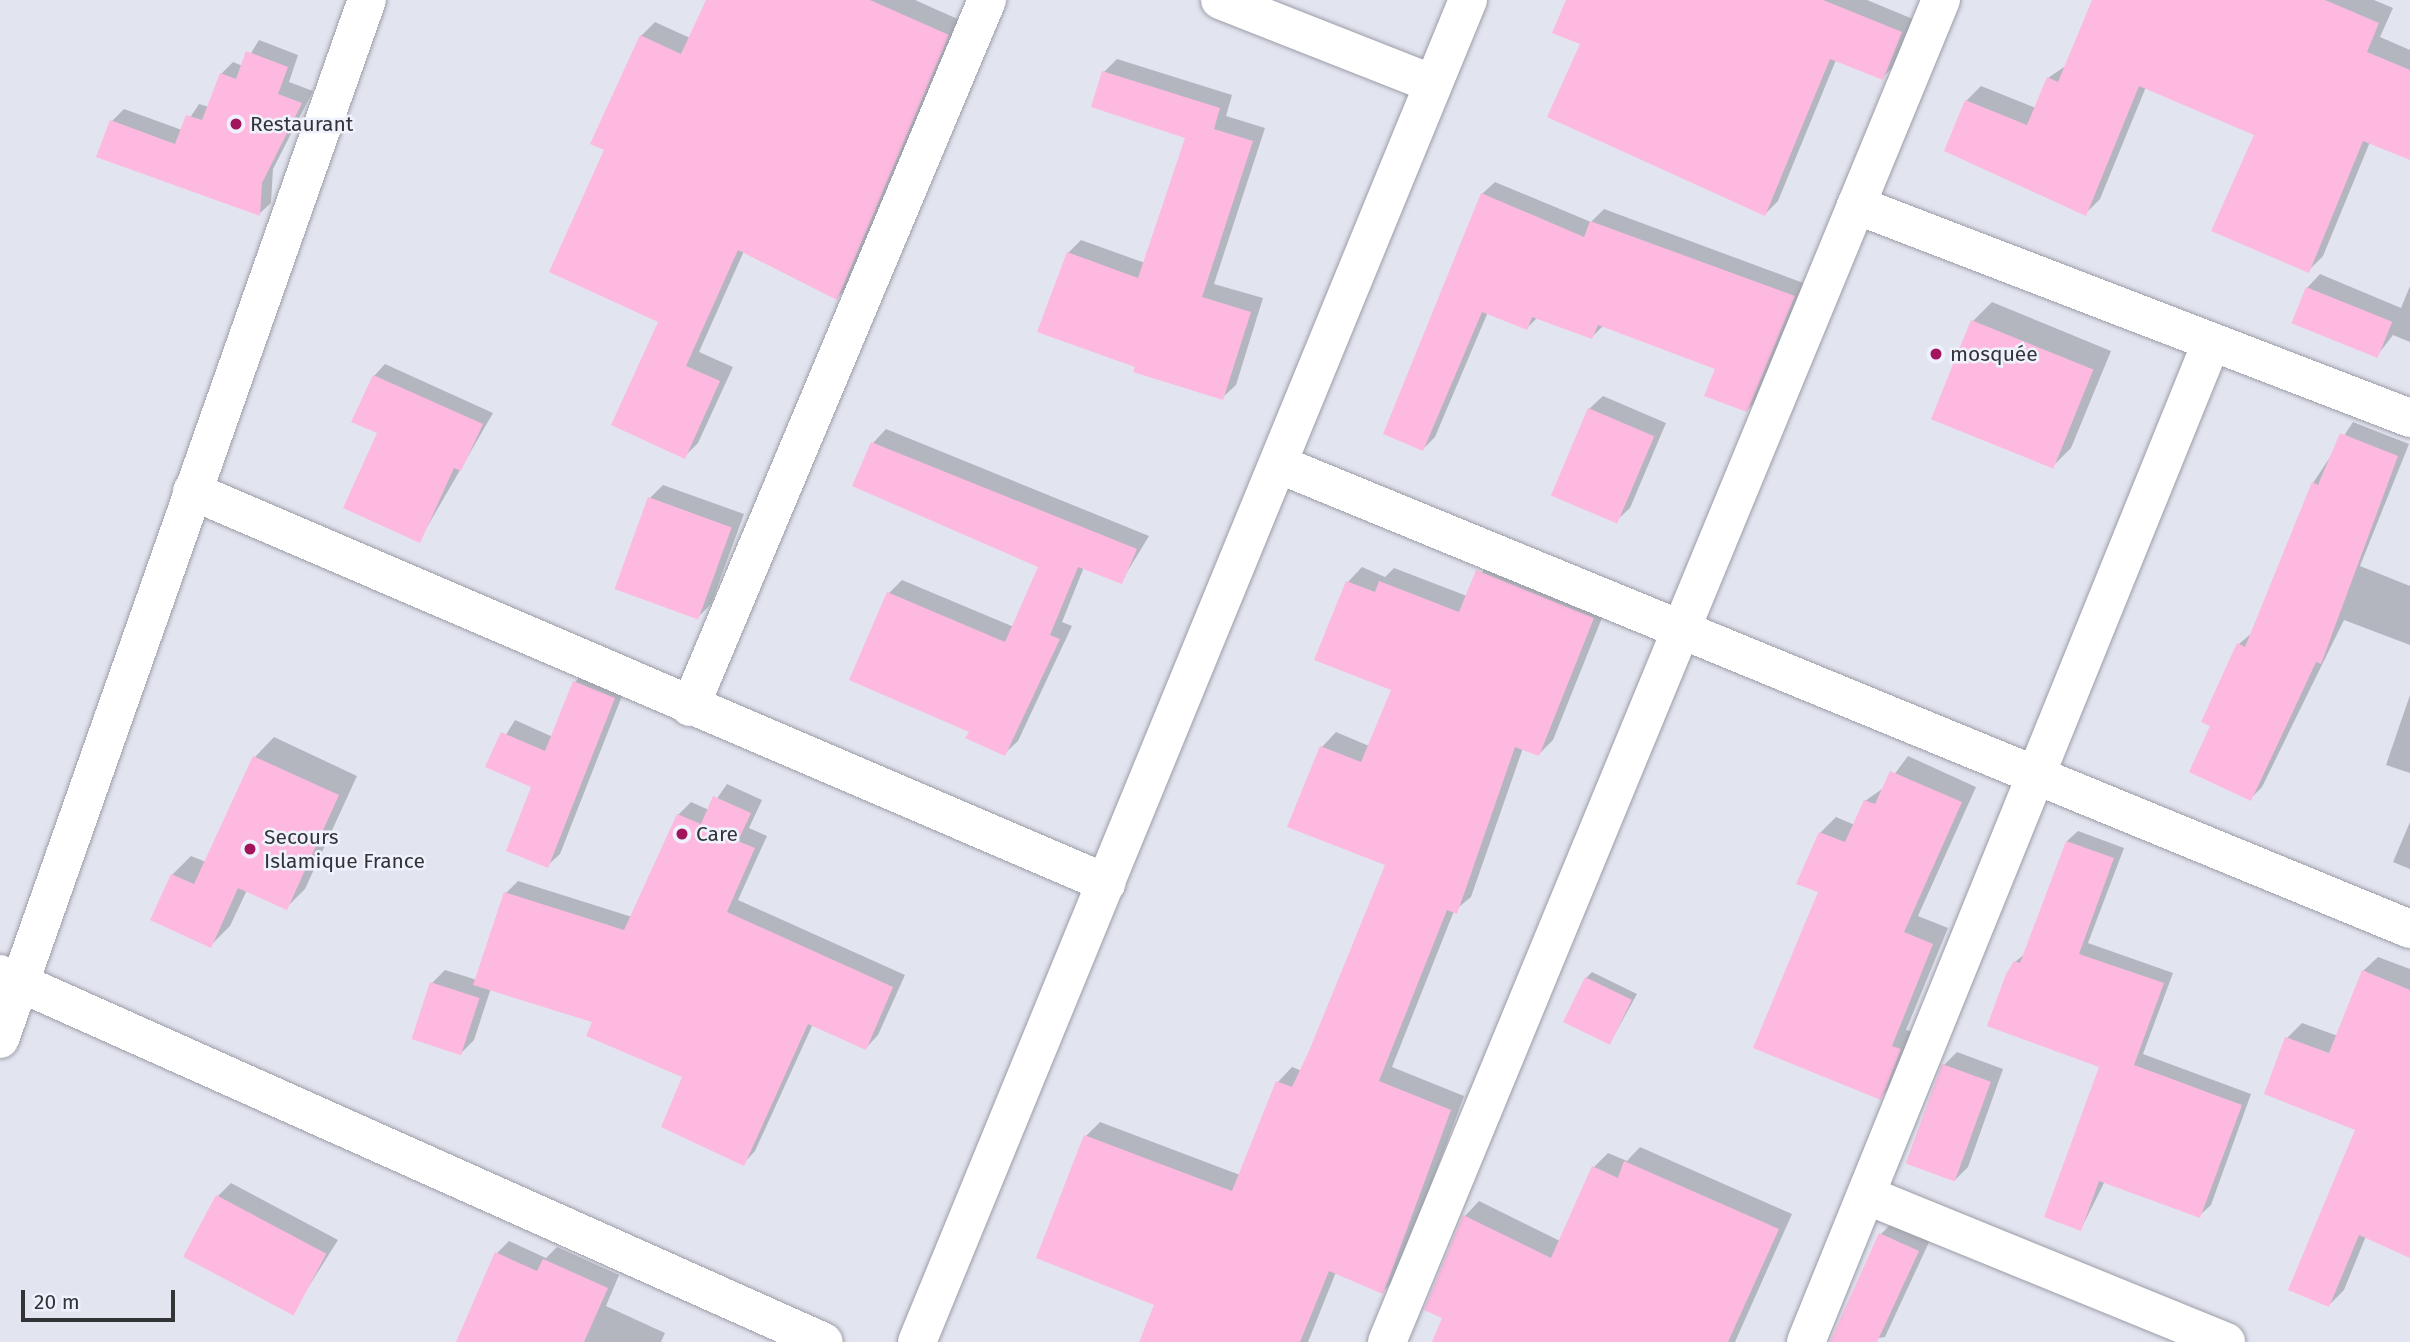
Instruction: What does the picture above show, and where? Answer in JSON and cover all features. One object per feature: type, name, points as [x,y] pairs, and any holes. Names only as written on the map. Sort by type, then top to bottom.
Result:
[{"type":"street","points":[[0,1039],[10,978],[192,491],[367,0]]},
{"type":"street","points":[[690,707],[987,0]]},
{"type":"street","points":[[1220,0],[1433,84]]},
{"type":"street","points":[[917,1342],[1468,0]]},
{"type":"street","points":[[1387,1342],[1941,0]]},
{"type":"street","points":[[1856,205],[2211,344],[2410,418]]},
{"type":"street","points":[[1806,1342],[2211,344]]},
{"type":"street","points":[[1278,464],[2410,929]]},
{"type":"street","points":[[192,491],[1105,883]]},
{"type":"street","points":[[10,978],[824,1342]]},
{"type":"street","points":[[1866,1195],[2226,1342]]},
{"type":"building","points":[[706,0],[870,0],[949,35],[837,300],[738,250],[686,366],[720,381],[685,459],[611,425],[658,322],[549,272],[604,150],[590,144],[640,35],[681,54]]},
{"type":"building","points":[[1566,0],[1823,0],[1902,32],[1883,80],[1830,59],[1765,216],[1547,117],[1580,44],[1552,33]]},
{"type":"building","points":[[2092,0],[2325,0],[2379,23],[2367,52],[2410,70],[2410,160],[2363,141],[2309,273],[2211,231],[2254,135],[2139,86],[2086,216],[1944,151],[1965,100],[2027,125],[2047,77],[2058,82]]},
{"type":"building","points":[[246,51],[288,67],[278,94],[302,103],[262,183],[260,216],[96,157],[110,120],[175,144],[186,115],[202,120],[220,73],[236,79]]},
{"type":"building","points":[[1102,71],[1220,108],[1214,129],[1253,141],[1202,297],[1251,312],[1223,400],[1133,372],[1135,367],[1037,332],[1067,252],[1138,278],[1185,138],[1091,107]]},
{"type":"building","points":[[1481,193],[1584,237],[1590,221],[1795,296],[1747,412],[1704,396],[1715,369],[1598,325],[1592,339],[1532,317],[1527,330],[1482,312],[1423,451],[1383,434]]},
{"type":"building","points":[[2306,287],[2392,322],[2378,358],[2291,323]]},
{"type":"building","points":[[1971,320],[2093,369],[2053,469],[1931,419]]},
{"type":"building","points":[[373,375],[483,424],[461,471],[454,468],[420,543],[343,508],[377,433],[351,422]]},
{"type":"building","points":[[1588,408],[1654,436],[1617,524],[1551,495]]},
{"type":"building","points":[[2340,433],[2398,456],[2321,664],[2316,662],[2251,801],[2189,772],[2210,726],[2201,722],[2237,643],[2245,647],[2312,482],[2318,485]]},
{"type":"building","points":[[871,442],[1137,549],[1122,584],[1078,567],[1050,635],[1060,639],[1005,756],[965,738],[969,732],[849,680],[887,592],[1005,642],[1038,567],[852,486]]},
{"type":"building","points":[[648,497],[732,527],[698,620],[614,589]]},
{"type":"building","points":[[1476,570],[1594,618],[1539,756],[1515,747],[1457,914],[1447,910],[1379,1081],[1451,1110],[1383,1294],[1329,1271],[1300,1342],[1139,1342],[1154,1305],[1036,1258],[1084,1135],[1232,1191],[1276,1081],[1292,1087],[1309,1051],[1385,865],[1287,827],[1320,746],[1361,762],[1391,690],[1314,660],[1346,581],[1375,592],[1379,581],[1459,612]]},
{"type":"building","points":[[573,681],[615,698],[548,868],[506,851],[531,787],[485,767],[501,732],[545,751]]},
{"type":"building","points":[[253,756],[339,795],[287,910],[238,888],[211,948],[150,920],[171,874],[194,884]]},
{"type":"building","points":[[1890,771],[1962,802],[1904,932],[1933,944],[1892,1046],[1901,1049],[1881,1100],[1753,1048],[1818,892],[1796,884],[1819,832],[1845,842],[1864,800],[1875,804]]},
{"type":"building","points":[[713,796],[751,813],[738,841],[755,848],[727,912],[893,987],[866,1050],[808,1024],[744,1166],[661,1127],[682,1077],[586,1036],[592,1022],[473,985],[504,892],[624,930],[677,814],[701,824]]},
{"type":"building","points":[[2066,841],[2114,858],[2079,954],[2164,983],[2134,1065],[2242,1105],[2200,1218],[2099,1181],[2081,1231],[2044,1217],[2099,1067],[1987,1026],[2006,974],[2014,961],[2020,963]]},
{"type":"building","points":[[2362,970],[2410,990],[2410,1258],[2359,1235],[2329,1307],[2288,1290],[2355,1130],[2264,1094],[2285,1037],[2329,1053]]},
{"type":"building","points":[[1585,977],[1632,1000],[1610,1045],[1563,1022]]},
{"type":"building","points":[[430,982],[479,998],[461,1055],[411,1039]]},
{"type":"building","points":[[1942,1064],[1991,1082],[1955,1181],[1906,1164]]},
{"type":"building","points":[[1624,1161],[1779,1229],[1728,1342],[1432,1342],[1442,1318],[1424,1310],[1463,1215],[1551,1258],[1592,1166],[1618,1178]]},
{"type":"building","points":[[216,1195],[326,1254],[294,1315],[183,1257]]},
{"type":"building","points":[[1879,1233],[1919,1251],[1877,1342],[1830,1342]]},
{"type":"building","points":[[495,1252],[537,1271],[543,1259],[608,1288],[584,1342],[456,1342]]},
{"type":"place","name":"Restaurant","points":[[236,124]]},
{"type":"place","name":"mosquée","points":[[1936,354]]},
{"type":"place","name":"Care","points":[[682,834]]},
{"type":"place","name":"Secours Islamique France","points":[[250,849]]}]
